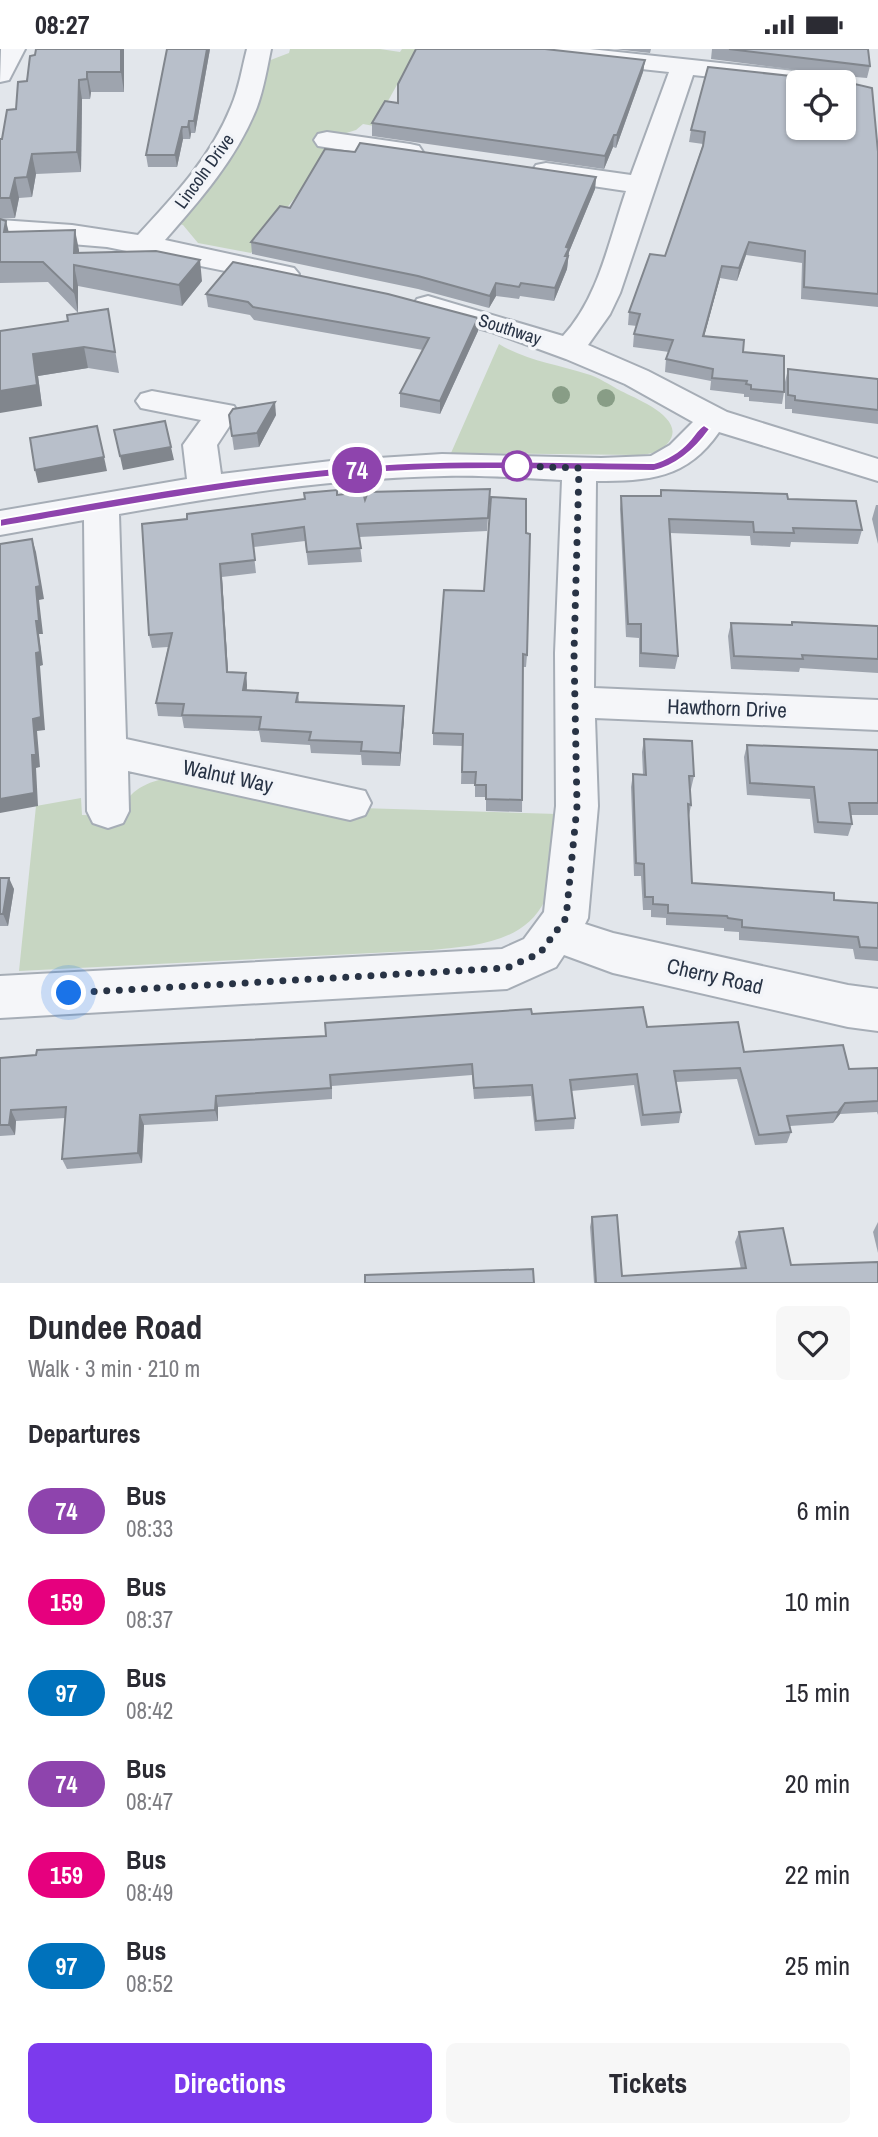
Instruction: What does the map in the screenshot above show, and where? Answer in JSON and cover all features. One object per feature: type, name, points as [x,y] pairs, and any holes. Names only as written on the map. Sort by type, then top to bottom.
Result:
[{"type":"street","points":[[0,75],[13,49]]},
{"type":"street","name":"Lincoln Drive","points":[[146,244],[194,190],[230,140],[245,106],[259,49]]},
{"type":"street","points":[[522,49],[786,77]]},
{"type":"street","points":[[568,349],[593,321],[628,231],[641,185],[684,66]]},
{"type":"street","points":[[327,140],[364,135],[439,156]]},
{"type":"street","points":[[520,167],[641,185]]},
{"type":"street","points":[[0,229],[85,235],[146,244],[305,278]]},
{"type":"street","name":"Southway","points":[[402,299],[470,316],[568,349],[628,373],[675,402],[716,420],[878,470]]},
{"type":"street","points":[[152,401],[222,413],[200,445],[205,487]]},
{"type":"street","points":[[0,523],[205,487],[337,472],[441,465],[641,468],[666,464],[692,445],[704,429]]},
{"type":"street","points":[[0,997],[507,968],[540,953],[566,918],[577,806],[575,702],[579,468]]},
{"type":"street","points":[[101,505],[108,811]]},
{"type":"street","name":"Hawthorn Drive","points":[[575,702],[878,715]]},
{"type":"street","name":"Walnut Way","points":[[106,750],[350,803]]},
{"type":"street","name":"Cherry Road","points":[[554,932],[613,953],[848,1006],[878,1010]]},
{"type":"green space","points":[[290,49],[380,49],[400,52],[402,49],[417,49],[374,126],[363,124],[356,130],[340,135],[336,146],[251,253],[198,243],[183,225],[176,223],[268,61],[289,53]]},
{"type":"green space","points":[[499,344],[531,358],[591,375],[648,405],[666,418],[671,426],[672,434],[668,443],[655,452],[639,455],[451,453]]},
{"type":"green space","points":[[167,778],[360,808],[557,814],[548,892],[536,914],[525,925],[496,940],[464,947],[19,971],[36,806],[81,798],[82,815],[118,816],[136,790]]},
{"type":"building","points":[[36,49],[121,49],[121,72],[87,72],[87,79],[79,80],[77,152],[32,154],[27,177],[15,178],[10,198],[0,198],[0,139],[7,110],[16,109],[18,82],[27,81],[30,56],[35,55]]},
{"type":"building","points":[[167,49],[207,49],[194,121],[189,121],[188,127],[182,127],[175,155],[146,155]]},
{"type":"building","points":[[416,49],[545,49],[645,60],[617,135],[614,135],[605,156],[372,123],[385,101],[398,103],[398,84]]},
{"type":"building","points":[[729,49],[868,49],[870,66]]},
{"type":"building","points":[[708,67],[786,75],[786,140],[856,140],[856,84],[872,88],[878,152],[878,294],[804,287],[805,251],[749,242],[739,268],[722,266],[703,336],[744,340],[743,352],[784,356],[784,392],[751,389],[751,385],[746,384],[747,381],[712,378],[713,369],[666,359],[673,340],[634,334],[640,314],[629,312],[650,254],[665,256],[703,146],[705,132],[691,130]]},
{"type":"building","points":[[360,143],[596,177],[566,247],[569,248],[565,256],[568,256],[555,288],[521,283],[519,287],[496,283],[490,296],[418,276],[251,242],[280,206],[290,208],[325,149],[355,152]]},
{"type":"building","points":[[0,219],[6,221],[4,232],[75,230],[74,253],[156,251],[200,260],[179,285],[74,265],[74,292],[43,262],[0,262]]},
{"type":"building","points":[[233,262],[388,294],[478,318],[440,401],[400,393],[429,338],[253,307],[248,302],[206,294]]},
{"type":"building","points":[[108,309],[115,352],[84,347],[33,354],[37,385],[0,391],[0,331],[68,321],[67,315]]},
{"type":"building","points":[[788,369],[878,379],[878,410],[795,400],[795,396],[788,395]]},
{"type":"building","points":[[275,402],[257,433],[232,436],[229,415],[233,409]]},
{"type":"building","points":[[165,421],[171,447],[120,456],[114,430]]},
{"type":"building","points":[[97,426],[104,457],[35,470],[30,438]]},
{"type":"building","points":[[490,489],[488,518],[357,524],[361,548],[307,552],[304,527],[252,534],[255,560],[220,564],[227,672],[246,673],[243,690],[298,693],[296,702],[404,706],[400,753],[361,751],[362,742],[309,740],[311,732],[259,729],[261,717],[182,715],[184,704],[156,703],[172,633],[149,635],[142,524],[187,519],[187,514],[305,499],[304,493],[337,490],[337,495],[363,492],[365,500],[368,492]]},
{"type":"building","points":[[661,490],[787,494],[788,499],[856,501],[862,530],[793,528],[794,533],[754,532],[753,522],[669,519],[678,656],[641,653],[641,624],[628,624],[621,496],[661,496]]},
{"type":"building","points":[[491,497],[526,499],[526,533],[530,534],[527,655],[523,654],[522,800],[486,799],[486,785],[475,785],[476,772],[462,772],[463,734],[433,733],[444,590],[484,591]]},
{"type":"building","points":[[32,539],[40,586],[36,587],[39,621],[36,621],[40,652],[36,653],[41,717],[33,719],[36,755],[32,755],[34,793],[0,799],[0,544]]},
{"type":"building","points":[[792,622],[878,626],[878,659],[802,655],[803,659],[734,656],[731,623],[792,625]]},
{"type":"building","points":[[644,739],[692,741],[694,776],[689,776],[691,805],[688,804],[692,883],[834,893],[834,900],[878,903],[878,948],[860,947],[858,937],[742,927],[742,920],[727,916],[668,913],[668,905],[653,904],[653,897],[645,897],[644,864],[636,863],[633,774],[646,775]]},
{"type":"building","points":[[747,745],[878,750],[878,803],[849,803],[852,824],[818,822],[814,787],[750,783]]},
{"type":"building","points":[[0,878],[9,878],[3,914],[0,914]]},
{"type":"building","points":[[643,1007],[647,1027],[738,1022],[744,1052],[843,1045],[849,1069],[878,1068],[878,1101],[845,1103],[838,1112],[787,1116],[791,1132],[759,1135],[740,1068],[674,1071],[681,1112],[643,1115],[637,1074],[570,1080],[575,1118],[536,1121],[532,1085],[474,1088],[472,1064],[330,1075],[331,1088],[216,1096],[215,1110],[140,1115],[138,1153],[62,1159],[66,1107],[11,1110],[9,1125],[0,1125],[0,1058],[36,1055],[37,1050],[326,1036],[325,1023],[531,1009],[532,1014]]},
{"type":"building","points":[[617,1215],[622,1276],[746,1268],[739,1232],[783,1228],[791,1265],[878,1262],[878,1283],[596,1283],[592,1217]]},
{"type":"building","points":[[533,1269],[534,1283],[365,1283],[365,1275]]},
{"type":"bus line","name":"74","points":[[0,523],[205,487],[337,472],[441,465],[654,467],[666,464],[692,445],[704,429]]},
{"type":"route","points":[[69,993],[458,973],[507,968],[540,953],[566,918],[577,806],[574,653],[579,468],[517,466]]}]
